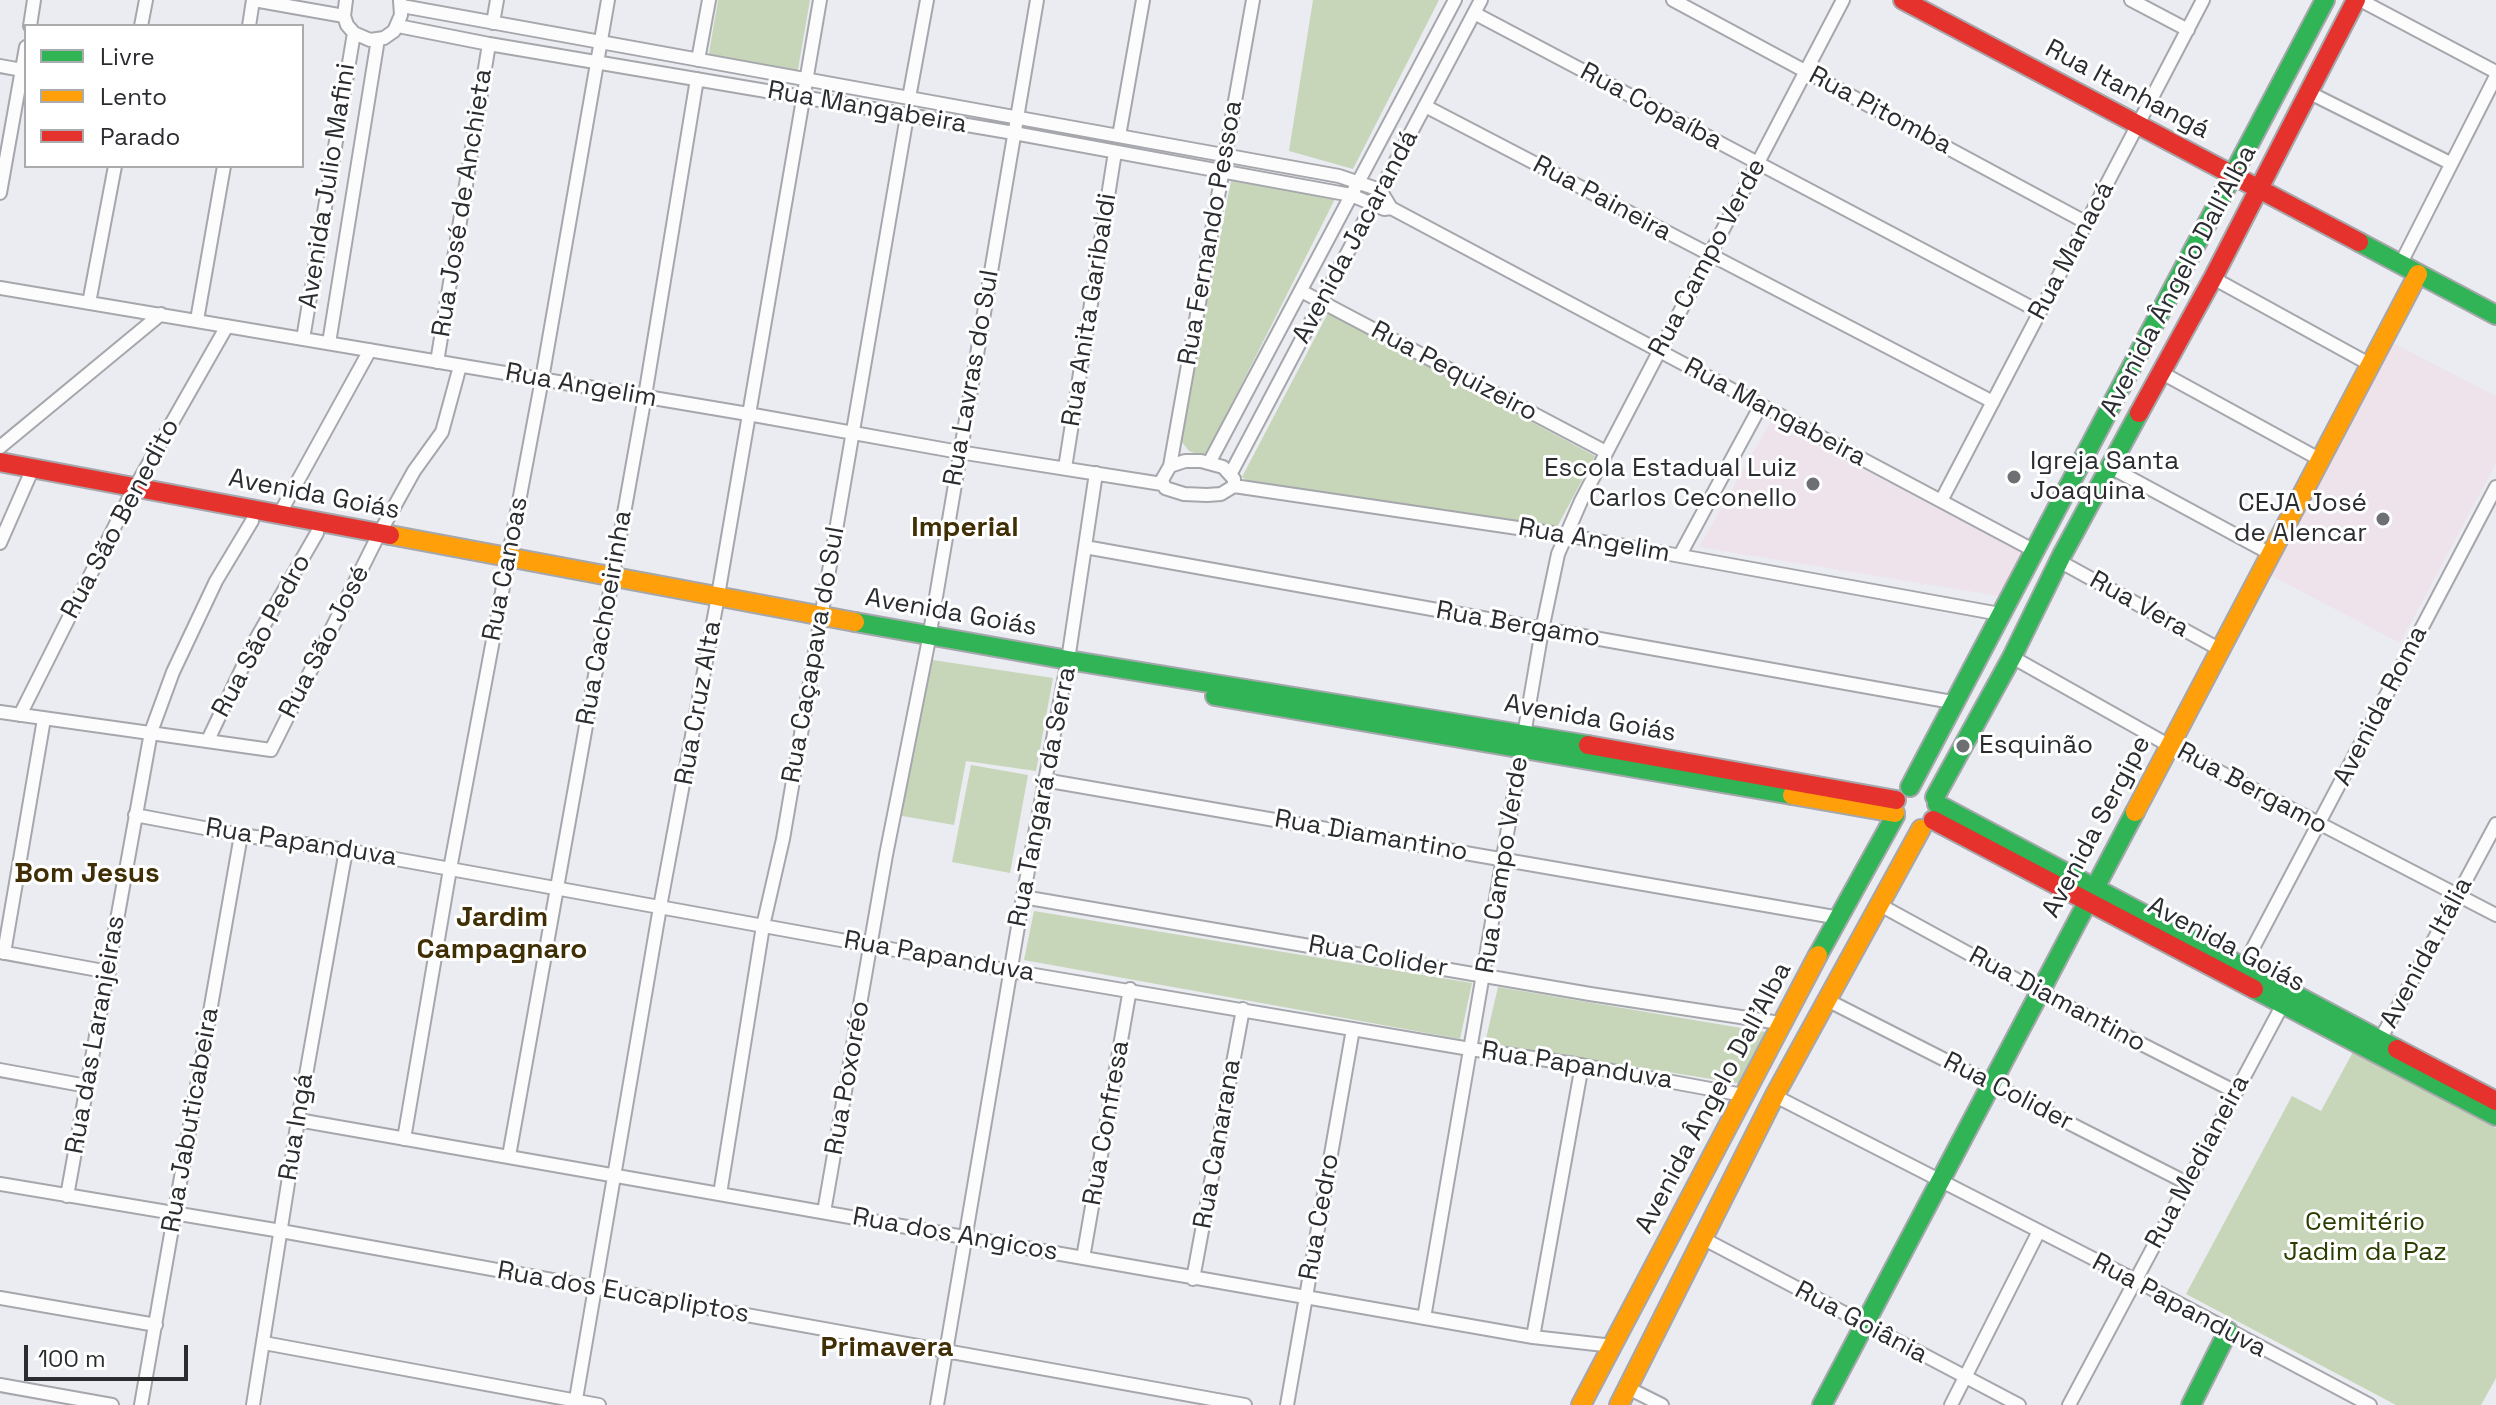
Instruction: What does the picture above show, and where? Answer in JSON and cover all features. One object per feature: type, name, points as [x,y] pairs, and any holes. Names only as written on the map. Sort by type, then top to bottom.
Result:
[{"type":"main road","name":"Rua Itanhangá","points":[[1903,0],[2496,315]]},
{"type":"main road","name":"Avenida Ângelo Dall'Alba","points":[[1581,1405],[1780,1023],[1840,918],[2325,0]]},
{"type":"main road","name":"Avenida Ângelo Dall'Alba","points":[[1619,1405],[1775,1096],[1932,813],[2059,561],[2213,278],[2358,0]]},
{"type":"main road","name":"Avenida Sergipe","points":[[1822,1405],[2418,274]]},
{"type":"main road","name":"Avenida Goiás","points":[[0,462],[30,474]]},
{"type":"main road","name":"Avenida Goiás","points":[[0,474],[30,474],[279,515],[377,539],[611,584],[1067,666],[1899,804]]},
{"type":"main road","name":"Avenida Goiás","points":[[132,493],[252,521],[317,533],[377,539]]},
{"type":"main road","points":[[2033,550],[2043,550],[2059,561]]},
{"type":"main road","points":[[1926,788],[1932,813],[1906,826],[1899,804],[1926,788]]},
{"type":"main road","name":"Avenida Goiás","points":[[1932,813],[2091,895],[2243,967],[2496,1101]]},
{"type":"main road","name":"Avenida Goiás","points":[[2091,895],[2283,1004],[2496,1116]]},
{"type":"main road","points":[[1780,1023],[1796,1031],[1800,1051]]},
{"type":"main road","points":[[2191,1405],[2228,1331]]},
{"type":"street","points":[[30,24],[34,0]]},
{"type":"street","points":[[141,24],[146,0]]},
{"type":"street","points":[[249,24],[254,0],[344,16]]},
{"type":"street","points":[[346,0],[344,16],[354,33],[361,38],[378,39],[398,26],[401,3]]},
{"type":"street","points":[[493,23],[497,0]]},
{"type":"street","name":"Rua Canoas","points":[[404,1139],[608,0]]},
{"type":"street","points":[[698,60],[709,0]]},
{"type":"street","name":"Rua Cruz Alta","points":[[575,1403],[820,0]]},
{"type":"street","points":[[909,98],[927,0]]},
{"type":"street","name":"Rua Lavras do Sul","points":[[871,945],[929,639],[1037,0]]},
{"type":"street","points":[[1119,136],[1143,0]]},
{"type":"street","name":"Rua Fernando Pessoa","points":[[1162,484],[1170,466],[1253,0]]},
{"type":"street","points":[[1209,463],[1455,0]]},
{"type":"street","name":"Avenida Jacarandá","points":[[1232,480],[1321,302],[1481,0]]},
{"type":"street","name":"Rua Pitomba","points":[[1673,0],[2087,223]]},
{"type":"street","name":"Rua Campo Verde","points":[[1424,1318],[1542,630],[1558,554],[1606,452],[1843,0]]},
{"type":"street","points":[[2131,0],[2188,30]]},
{"type":"street","name":"Rua Manacá","points":[[1941,501],[2203,0]]},
{"type":"street","points":[[2358,0],[2496,74],[2400,265]]},
{"type":"street","name":"Rua Mangabeira","points":[[401,3],[493,23],[1017,116],[1359,181]]},
{"type":"street","name":"Rua Copaíba","points":[[1474,13],[2040,312]]},
{"type":"street","name":"Rua Mangabeira","points":[[398,26],[1351,195]]},
{"type":"street","name":"Avenida Julio Mafini","points":[[303,339],[354,33]]},
{"type":"street","name":"Avenida Julio Mafini","points":[[329,343],[378,39]]},
{"type":"street","name":"Rua José de Anchieta","points":[[437,362],[489,44]]},
{"type":"street","points":[[0,193],[24,58]]},
{"type":"street","points":[[0,66],[22,70]]},
{"type":"street","name":"Rua Cachoeirinha","points":[[509,1156],[645,396],[697,79]]},
{"type":"street","points":[[2308,92],[2450,163]]},
{"type":"street","name":"Rua Paineira","points":[[1425,106],[1993,402]]},
{"type":"street","name":"Rua Caçapava do Sul","points":[[720,1194],[763,926],[783,839],[907,116]]},
{"type":"street","name":"Rua Anita Garibaldi","points":[[1065,468],[1115,152]]},
{"type":"street","points":[[89,303],[115,168]]},
{"type":"street","points":[[197,320],[224,168]]},
{"type":"street","points":[[1351,195],[1384,209],[1391,208],[1380,190],[1359,181]]},
{"type":"street","name":"Rua Mangabeira","points":[[1391,208],[2033,550]]},
{"type":"street","points":[[2213,278],[2371,365]]},
{"type":"street","name":"Rua Angelim","points":[[0,288],[1162,484],[1171,491],[1221,494],[1232,480],[1680,555],[2000,614]]},
{"type":"street","name":"Rua Pequizeiro","points":[[1301,291],[1606,452]]},
{"type":"street","points":[[0,447],[161,314]]},
{"type":"street","name":"Rua São Benedito","points":[[20,715],[132,493],[227,326]]},
{"type":"street","points":[[279,515],[370,350]]},
{"type":"street","name":"Rua São José","points":[[208,740],[271,750],[377,539],[414,471],[442,432],[460,366]]},
{"type":"street","points":[[2162,373],[2321,460]]},
{"type":"street","points":[[1680,555],[1761,405]]},
{"type":"street","points":[[1170,466],[1193,460],[1209,463],[1223,467],[1232,480]]},
{"type":"street","points":[[2110,467],[2271,554]]},
{"type":"street","name":"Rua Tangará da Serra","points":[[937,1405],[1023,897],[1067,666],[1096,473]]},
{"type":"street","points":[[0,543],[30,474]]},
{"type":"street","name":"Avenida Roma","points":[[2243,967],[2496,487]]},
{"type":"street","name":"Rua das Laranjeiras","points":[[67,1196],[151,732],[173,672],[216,581],[252,521]]},
{"type":"street","name":"Rua São Pedro","points":[[208,740],[256,639],[317,533]]},
{"type":"street","name":"Rua Bergamo","points":[[1085,547],[1952,702]]},
{"type":"street","name":"Rua Vera","points":[[2059,561],[2219,649]]},
{"type":"street","name":"Rua Bergamo","points":[[2012,657],[2170,746],[2496,915]]},
{"type":"street","points":[[0,712],[208,740]]},
{"type":"street","points":[[44,719],[2,952],[109,972]]},
{"type":"street","name":"Rua Diamantino","points":[[1044,780],[1840,918]]},
{"type":"street","name":"Rua Papanduva","points":[[135,815],[346,850],[1011,971],[1470,1049],[1582,1065],[1743,1095]]},
{"type":"street","name":"Avenida Itália","points":[[2380,1040],[2496,824]]},
{"type":"street","name":"Rua Jabuticabeira","points":[[141,1405],[241,835]]},
{"type":"street","name":"Rua Ingá","points":[[253,1405],[298,1120],[346,850]]},
{"type":"street","name":"Rua Colider","points":[[1023,897],[1780,1023]]},
{"type":"street","name":"Rua Diamantino","points":[[1880,905],[2039,992],[2236,1092]]},
{"type":"street","name":"Rua Poxoréo","points":[[824,1212],[871,945]]},
{"type":"street","name":"Rua Confresa","points":[[1083,1258],[1130,989]]},
{"type":"street","name":"Rua Colider","points":[[1829,1001],[2187,1183]]},
{"type":"street","name":"Rua Medianeira","points":[[2069,1405],[2283,1004]]},
{"type":"street","name":"Rua Canarana","points":[[1193,1279],[1243,1009]]},
{"type":"street","name":"Rua Cedro","points":[[1287,1405],[1353,1029]]},
{"type":"street","points":[[1533,1337],[1582,1065]]},
{"type":"street","points":[[0,1070],[87,1086]]},
{"type":"street","name":"Rua Papanduva","points":[[1775,1096],[2135,1280],[2370,1405]]},
{"type":"street","name":"Rua dos Angicos","points":[[298,1120],[1193,1279],[1533,1337],[1613,1346]]},
{"type":"street","name":"Rua dos Eucapliptos","points":[[0,1184],[281,1231],[1245,1405]]},
{"type":"street","points":[[1951,1405],[2038,1233]]},
{"type":"street","name":"Rua Goiânia","points":[[1704,1239],[2019,1405]]},
{"type":"street","points":[[0,1298],[156,1325]]},
{"type":"street","points":[[264,1343],[575,1403],[599,1405]]},
{"type":"street","points":[[0,1385],[112,1405]]},
{"type":"street","points":[[1628,1388],[1662,1405]]},
{"type":"shaded area","name":"CEJA José de Alencar","points":[[2393,343],[2496,396],[2496,463],[2400,643],[2270,575]]},
{"type":"shaded area","name":"Escola Estadual Luiz Carlos Ceconello","points":[[1771,421],[2023,553],[1999,596],[1699,547]]},
{"type":"green space","points":[[718,0],[810,0],[797,75],[708,59]]},
{"type":"green space","points":[[1313,0],[1439,0],[1353,169],[1289,151]]},
{"type":"green space","points":[[1232,176],[1336,197],[1207,453],[1199,455],[1189,451],[1180,440]]},
{"type":"green space","points":[[1328,313],[1595,456],[1556,529],[1242,477]]},
{"type":"green space","points":[[926,659],[1053,678],[1036,771],[966,761],[954,825],[897,815]]},
{"type":"green space","points":[[971,765],[1028,775],[1010,873],[952,862]]},
{"type":"green space","points":[[1034,911],[1472,983],[1460,1039],[1024,960]]},
{"type":"green space","points":[[1498,987],[1771,1033],[1743,1084],[1485,1043]]},
{"type":"green space","name":"Cemitério Jadim da Paz","points":[[2353,1052],[2496,1128],[2496,1378],[2481,1405],[2396,1405],[2186,1294],[2292,1096],[2321,1111]]},
{"type":"traffic: fast","points":[[1910,787],[2325,0]]},
{"type":"traffic: fast","points":[[2359,242],[2496,315]]},
{"type":"traffic: fast","points":[[1935,797],[2139,413]]},
{"type":"traffic: fast","points":[[855,622],[1588,745]]},
{"type":"traffic: fast","points":[[1215,696],[1792,795]]},
{"type":"traffic: fast","points":[[1937,804],[2397,1049]]},
{"type":"traffic: fast","points":[[1822,1405],[2135,812]]},
{"type":"traffic: fast","points":[[1818,955],[1895,816]]},
{"type":"traffic: fast","points":[[2254,989],[2496,1116]]},
{"type":"traffic: fast","points":[[2191,1405],[2228,1331]]},
{"type":"traffic: slow","points":[[2135,812],[2418,274]]},
{"type":"traffic: slow","points":[[390,535],[855,622]]},
{"type":"traffic: slow","points":[[1792,795],[1895,813]]},
{"type":"traffic: slow","points":[[1619,1405],[1776,1093],[1921,829]]},
{"type":"traffic: slow","points":[[1581,1405],[1818,955]]},
{"type":"traffic: jam","points":[[1903,0],[2359,242]]},
{"type":"traffic: jam","points":[[2139,413],[2213,278],[2356,0]]},
{"type":"traffic: jam","points":[[0,462],[390,535]]},
{"type":"traffic: jam","points":[[1588,745],[1896,800]]},
{"type":"traffic: jam","points":[[1933,820],[2254,989]]},
{"type":"traffic: jam","points":[[2397,1049],[2496,1101]]},
{"type":"place","name":"Igreja Santa Joaquina","points":[[2014,477]]},
{"type":"place","name":"Escola Estadual Luiz Carlos Ceconello","points":[[1813,484]]},
{"type":"place","name":"CEJA José de Alencar","points":[[2383,519]]},
{"type":"place","name":"Esquinão","points":[[1963,746]]},
{"type":"district","name":"Imperial","points":[[965,528]]},
{"type":"district","name":"Bom Jesus","points":[[87,874]]},
{"type":"district","name":"Jardim Campagnaro","points":[[502,934]]},
{"type":"district","name":"Primavera","points":[[887,1348]]}]
